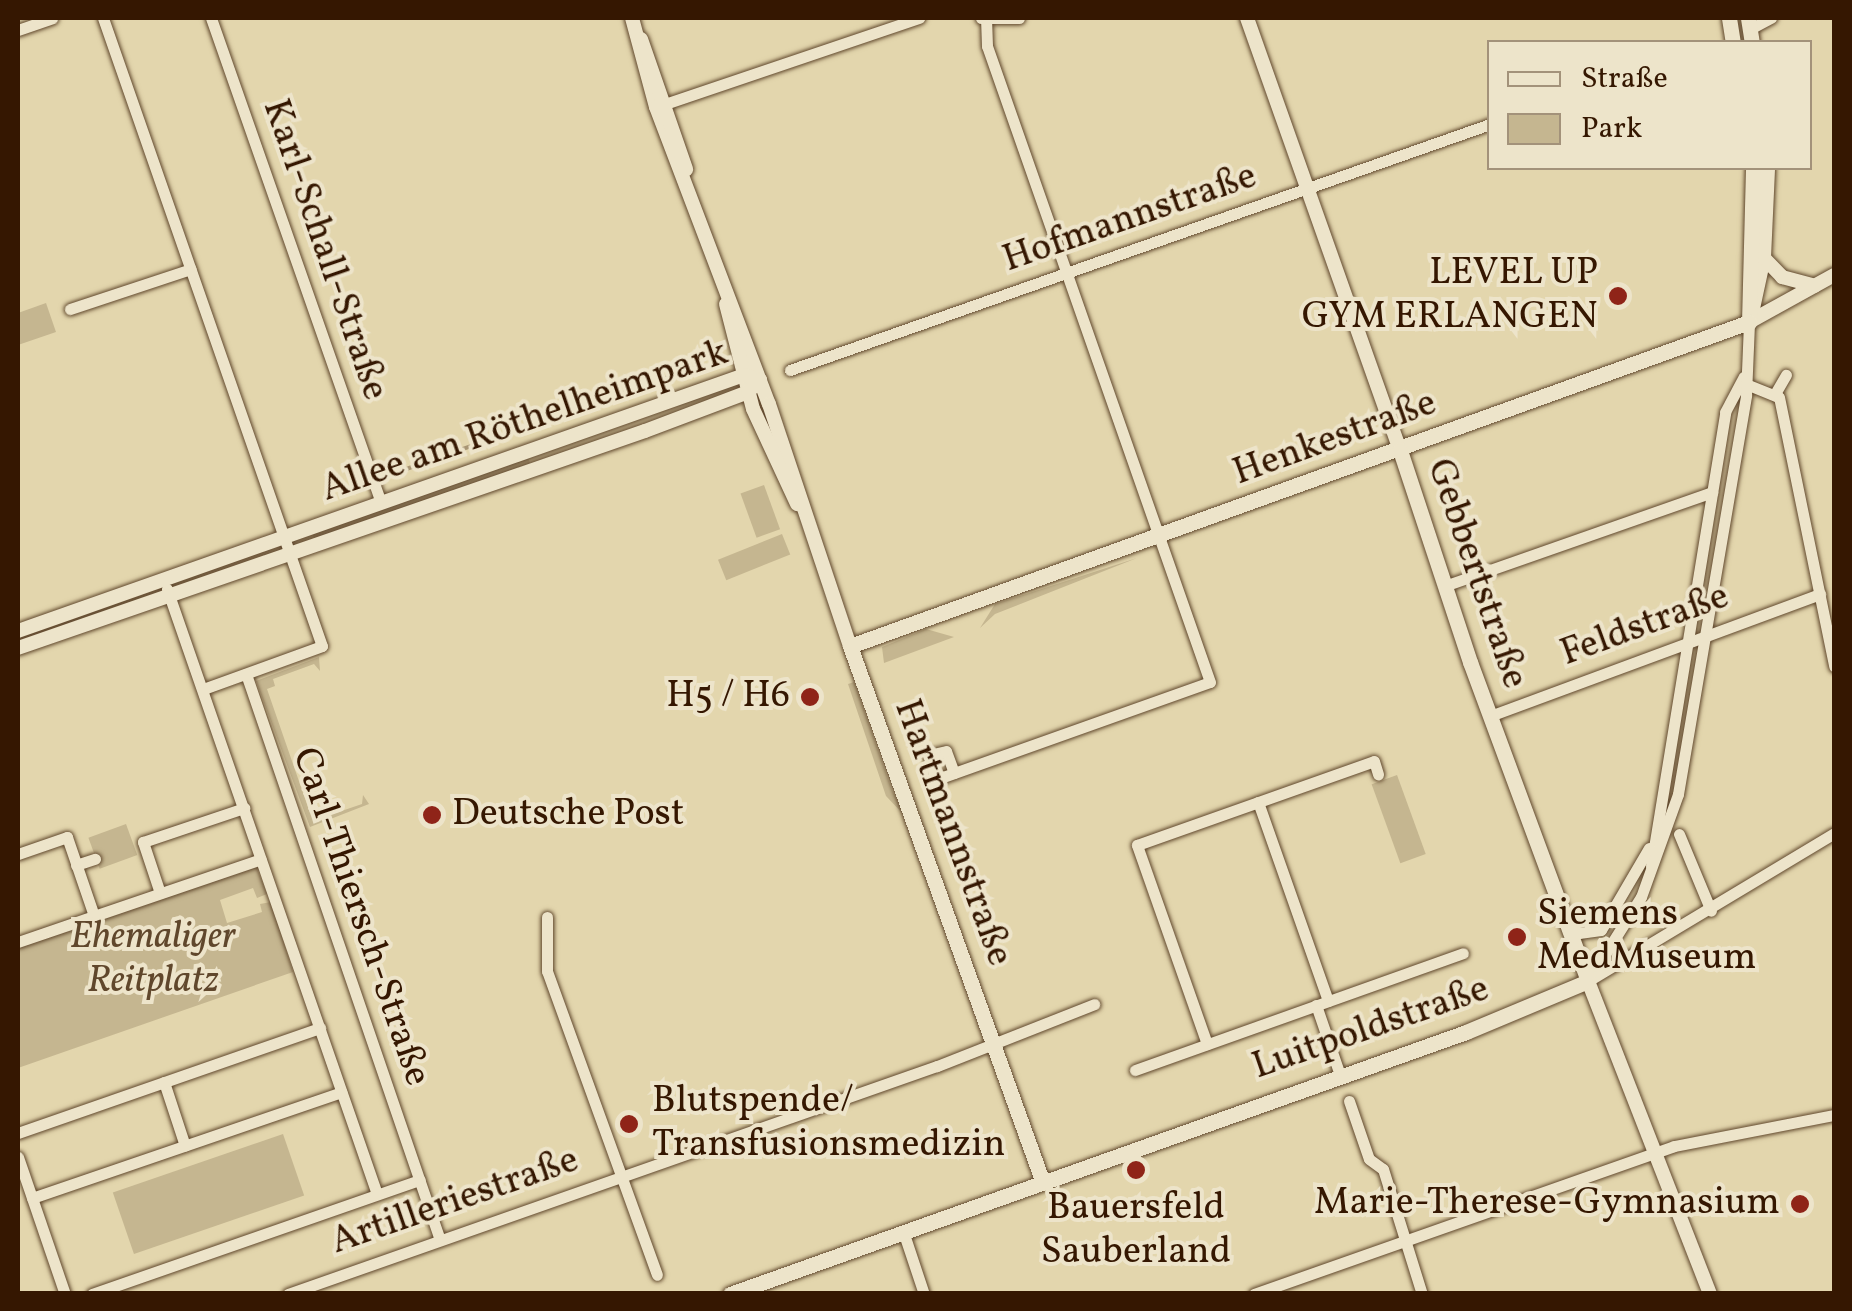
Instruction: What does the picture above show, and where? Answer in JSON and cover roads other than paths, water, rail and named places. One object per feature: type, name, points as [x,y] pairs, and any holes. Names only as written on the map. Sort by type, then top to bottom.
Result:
[{"type":"main road","points":[[1749,322],[1753,170]]},
{"type":"main road","points":[[1749,322],[1764,257],[1768,170]]},
{"type":"main road","name":"Henkestraße","points":[[850,646],[1749,322]]},
{"type":"main road","name":"Gebbertstraße","points":[[1400,450],[1490,716],[1588,981]]},
{"type":"main road","name":"Hartmannstraße","points":[[850,646],[1042,1180]]},
{"type":"main road","name":"Luitpoldstraße","points":[[730,1294],[1340,1075],[1588,981]]},
{"type":"street","points":[[18,30],[52,18]]},
{"type":"street","points":[[103,18],[322,646],[203,690]]},
{"type":"street","name":"Karl-Schall-Straße","points":[[211,18],[381,503]]},
{"type":"street","points":[[662,105],[919,18]]},
{"type":"street","points":[[954,773],[1210,682],[987,46],[984,19],[1019,18]]},
{"type":"street","name":"Gebbertstraße","points":[[1247,18],[1400,450]]},
{"type":"street","points":[[1750,30],[1771,18]]},
{"type":"street","name":"Hartmannstraße","points":[[634,24],[850,646]]},
{"type":"street","name":"Hofmannstraße","points":[[790,370],[1487,125]]},
{"type":"street","points":[[1764,257],[1782,277],[1816,286]]},
{"type":"street","points":[[70,308],[191,269]]},
{"type":"street","name":"Henkestraße","points":[[1749,322],[1834,275]]},
{"type":"street","name":"Hartmannstraße","points":[[726,294],[748,392],[782,484],[800,509]]},
{"type":"street","points":[[1710,1294],[1659,1151],[1588,981],[1648,880],[1667,811],[1705,635],[1745,380],[1749,322]]},
{"type":"street","name":"Allee am Röthelheimpark","points":[[18,631],[744,376],[760,380]]},
{"type":"street","points":[[1786,376],[1776,392],[1834,666]]},
{"type":"street","name":"Allee am Röthelheimpark","points":[[18,648],[748,392],[760,380]]},
{"type":"street","points":[[1745,380],[1776,392]]},
{"type":"street","points":[[1567,925],[1580,932],[1601,930],[1667,811],[1688,642],[1725,412],[1745,380]]},
{"type":"street","points":[[546,444],[553,462]]},
{"type":"street","points":[[1447,585],[1712,492]]},
{"type":"street","points":[[163,578],[377,1194]]},
{"type":"street","name":"Feldstraße","points":[[1490,716],[1820,594]]},
{"type":"street","name":"Carl-Thiersch-Straße","points":[[246,674],[440,1240]]},
{"type":"street","points":[[1208,1044],[1137,844],[1374,761],[1378,774]]},
{"type":"street","points":[[1258,802],[1322,1003],[1340,1075]]},
{"type":"street","points":[[160,893],[138,844],[244,808]]},
{"type":"street","name":"Luitpoldstraße","points":[[1588,981],[1711,911],[1834,833]]},
{"type":"street","points":[[1648,880],[1655,834]]},
{"type":"street","points":[[1679,834],[1711,911]]},
{"type":"street","points":[[18,854],[67,837],[94,916]]},
{"type":"street","points":[[76,865],[95,858]]},
{"type":"street","points":[[18,942],[261,859]]},
{"type":"street","points":[[548,917],[547,971],[657,1275]]},
{"type":"street","points":[[1135,1070],[1463,954]]},
{"type":"street","name":"Artilleriestraße","points":[[288,1294],[993,1044],[1094,1004]]},
{"type":"street","points":[[18,1133],[320,1028]]},
{"type":"street","points":[[164,1082],[185,1146]]},
{"type":"street","points":[[32,1198],[342,1092]]},
{"type":"street","points":[[1349,1101],[1369,1159],[1382,1169],[1422,1294]]},
{"type":"street","points":[[1254,1294],[1659,1151],[1834,1115]]},
{"type":"street","points":[[18,1157],[63,1293]]},
{"type":"street","points":[[92,1294],[420,1180]]},
{"type":"street","points":[[903,1231],[924,1294]]},
{"type":"waterway","points":[[588,405],[694,368]]},
{"type":"waterway","points":[[381,478],[494,438]]},
{"type":"place","name":"LEVEL UP GYM ERLANGEN","points":[[1618,296]]},
{"type":"place","name":"H5 / H6","points":[[810,697]]},
{"type":"place","name":"Deutsche Post","points":[[432,815]]},
{"type":"place","name":"Siemens MedMuseum","points":[[1517,937]]},
{"type":"place","name":"Blutspende/ Transfusionsmedizin","points":[[629,1124]]},
{"type":"place","name":"Bauersfeld Sauberland","points":[[1136,1170]]},
{"type":"place","name":"Marie-Therese-Gymnasium","points":[[1800,1204]]},
{"type":"park label","name":"Ehemaliger Reitplatz","points":[[153,960]]}]
